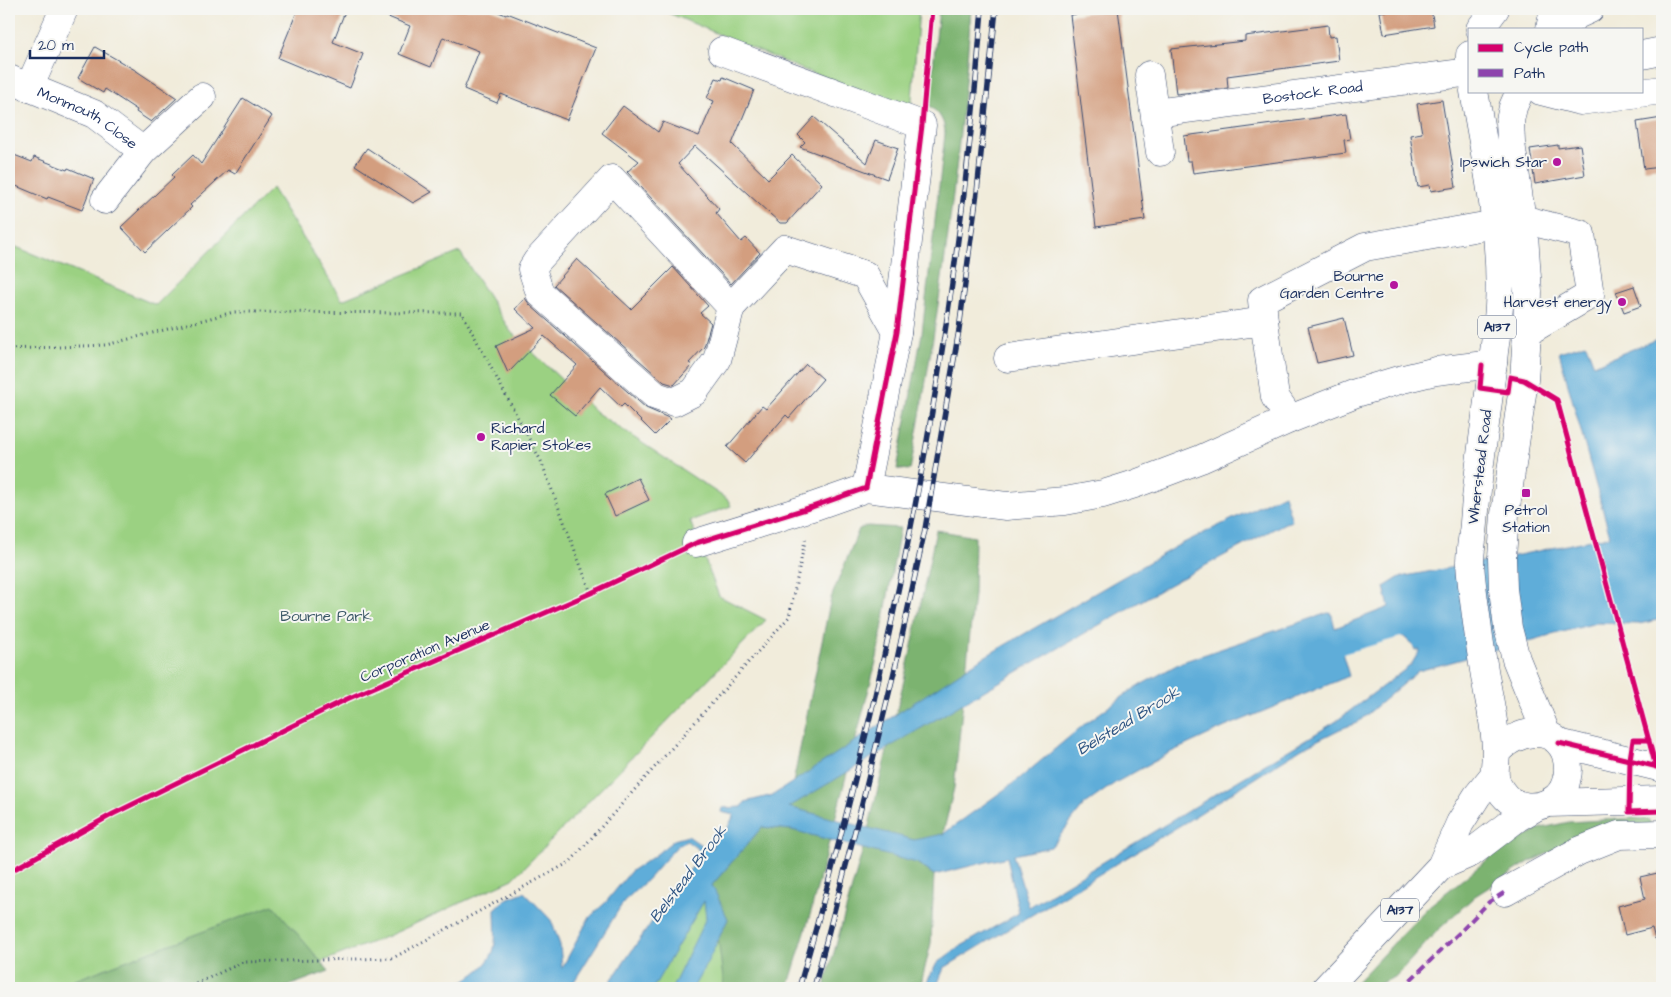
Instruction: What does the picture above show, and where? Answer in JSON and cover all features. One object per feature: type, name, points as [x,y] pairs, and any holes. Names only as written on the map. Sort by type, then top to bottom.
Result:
[{"type":"main road","name":"Monmouth Close","points":[[64,9],[19,83],[94,114],[143,151]]},
{"type":"main road","points":[[1550,28],[1554,9]]},
{"type":"main road","points":[[1559,28],[1577,15],[1590,9]]},
{"type":"main road","points":[[722,51],[922,125],[896,332],[866,488]]},
{"type":"main road","points":[[1644,55],[1662,51]]},
{"type":"main road","name":"Bostock Road","points":[[1154,113],[1468,72]]},
{"type":"main road","points":[[1149,75],[1160,152]]},
{"type":"main road","points":[[1644,92],[1662,90]]},
{"type":"main road","name":"Wherstead Road","points":[[1474,92],[1494,201],[1509,221],[1528,292],[1524,380],[1510,472],[1502,558],[1503,589],[1508,628],[1516,659],[1553,739],[1564,751],[1569,772],[1566,784],[1559,795],[1542,805],[1523,806],[1509,800],[1500,791],[1470,564],[1477,484],[1499,310],[1500,280],[1509,221],[1510,121],[1520,92]]},
{"type":"main road","points":[[1546,92],[1580,101],[1610,95],[1641,92]]},
{"type":"main road","name":"Monmouth Close","points":[[105,200],[143,151],[202,97]]},
{"type":"main road","points":[[731,307],[612,179],[532,269],[540,293],[656,396],[674,402],[694,392],[717,360],[731,307],[785,249],[865,276],[896,332]]},
{"type":"main road","points":[[1290,419],[1275,397],[1262,300],[1365,246],[1509,221],[1581,234],[1590,295],[1527,332]]},
{"type":"main road","points":[[1008,358],[1264,320]]},
{"type":"main road","points":[[696,543],[866,488],[1006,506],[1065,501],[1103,494],[1201,459],[1290,419],[1356,393],[1436,370],[1493,364]]},
{"type":"main road","name":"A137","points":[[1326,988],[1441,866],[1460,823],[1495,764],[1503,744],[1520,734],[1533,733],[1553,739]]},
{"type":"main road","points":[[1553,739],[1662,768]]},
{"type":"main road","points":[[1542,805],[1662,800]]},
{"type":"main road","name":"A137","points":[[1441,866],[1471,853],[1516,818],[1542,805]]},
{"type":"main road","points":[[1505,892],[1579,851],[1619,835],[1662,834]]},
{"type":"path","points":[[922,125],[932,9]]},
{"type":"path","points":[[9,349],[106,345],[234,312],[462,313],[541,461],[591,593]]},
{"type":"path","points":[[187,988],[243,962],[393,958],[570,862],[789,617],[812,507]]},
{"type":"path","points":[[582,597],[600,589]]},
{"type":"green space","points":[[659,9],[919,9],[911,112],[799,68]]},
{"type":"green space","points":[[939,9],[971,9],[961,125],[939,298],[910,470],[897,469],[922,333],[945,134],[941,118],[929,106]]},
{"type":"green space","name":"Bourne Park","points":[[272,188],[342,300],[460,252],[511,332],[597,413],[728,500],[731,506],[690,521],[719,596],[766,620],[513,879],[388,936],[254,988],[9,988],[9,244],[156,305]]},
{"type":"green space","points":[[867,526],[900,528],[877,658],[810,915],[788,988],[724,988],[712,885],[762,827],[792,830],[788,807],[831,598],[859,529]]},
{"type":"green space","points":[[936,530],[975,537],[974,594],[954,788],[943,834],[917,863],[934,875],[931,943],[920,988],[824,988],[866,838],[910,655]]},
{"type":"green space","points":[[1636,818],[1649,820],[1652,830],[1562,847],[1529,862],[1475,896],[1438,930],[1395,977],[1369,988],[1351,988],[1429,906],[1501,849],[1542,828],[1569,822]]},
{"type":"green space","points":[[726,867],[726,988],[628,988]]},
{"type":"green space","points":[[273,905],[329,971],[283,988],[54,988]]},
{"type":"water","points":[[1662,337],[1662,619],[1639,624],[1596,623],[1418,671],[1357,723],[1340,729],[1302,748],[1189,820],[944,968],[936,988],[926,988],[937,963],[956,949],[1019,913],[1007,857],[934,875],[917,863],[792,830],[762,827],[712,885],[728,919],[693,988],[672,988],[706,918],[704,901],[653,988],[606,988],[674,890],[703,853],[687,841],[678,845],[647,880],[624,901],[570,988],[452,988],[476,973],[490,958],[495,942],[495,909],[506,899],[524,892],[551,920],[560,945],[562,968],[589,918],[606,902],[631,871],[653,857],[674,840],[688,836],[707,849],[712,848],[715,838],[727,829],[734,815],[721,812],[722,808],[742,807],[745,802],[773,795],[979,660],[1175,547],[1284,494],[1292,521],[1169,585],[975,696],[789,807],[914,840],[943,834],[1019,779],[1086,723],[1135,688],[1182,662],[1331,612],[1335,628],[1389,607],[1384,587],[1400,577],[1610,536],[1559,352],[1586,344],[1594,365]],"holes":[[[1397,631],[1413,645],[1415,650],[1420,650],[1411,665],[1335,722],[1029,907],[1013,855],[1051,847],[1084,805],[1115,783],[1169,753],[1225,727],[1349,676],[1341,649]]]},
{"type":"building","points":[[298,9],[346,9],[333,42],[363,54],[350,88],[278,58]]},
{"type":"building","points":[[369,9],[491,9],[506,15],[507,13],[596,48],[567,120],[501,94],[497,103],[464,89],[479,51],[443,37],[431,67],[399,54],[410,26]]},
{"type":"building","points":[[1118,9],[1145,220],[1096,227],[1070,15]]},
{"type":"building","points":[[1399,9],[1431,9],[1434,26],[1384,34],[1380,12]]},
{"type":"building","points":[[1328,25],[1329,37],[1336,36],[1339,61],[1227,76],[1228,88],[1176,94],[1171,49],[1245,41],[1245,36]]},
{"type":"building","points":[[95,47],[135,70],[177,98],[151,122],[136,112],[137,110],[105,89],[103,93],[78,78]]},
{"type":"building","points":[[723,77],[754,90],[732,144],[768,179],[792,155],[822,184],[787,223],[780,223],[695,146],[678,164],[719,209],[716,213],[741,242],[746,238],[760,253],[731,284],[627,172],[639,161],[602,133],[623,106],[658,132],[663,122],[699,136],[714,101],[707,98],[716,78],[722,80]]},
{"type":"building","points":[[243,98],[272,116],[235,174],[228,170],[190,205],[192,207],[145,252],[121,227],[174,177],[172,175],[193,155],[201,164]]},
{"type":"building","points":[[1442,100],[1456,187],[1431,191],[1430,185],[1418,187],[1410,135],[1422,133],[1417,104]]},
{"type":"building","points":[[1346,114],[1350,139],[1344,140],[1346,153],[1193,173],[1191,161],[1187,161],[1184,136]]},
{"type":"building","points":[[814,117],[867,163],[876,140],[898,148],[887,179],[800,147],[805,142],[798,135]]},
{"type":"building","points":[[1662,118],[1662,167],[1644,169],[1637,122]]},
{"type":"building","name":"Ipswich Star","points":[[1558,145],[1558,148],[1580,145],[1585,175],[1535,184],[1530,149]]},
{"type":"building","points":[[367,148],[432,192],[413,203],[355,165]]},
{"type":"building","points":[[9,153],[32,162],[34,157],[94,179],[82,210],[48,197],[47,199],[9,183]]},
{"type":"building","points":[[577,259],[631,309],[673,267],[708,306],[700,313],[711,323],[704,347],[689,363],[692,365],[674,385],[664,382],[554,285]]},
{"type":"building","points":[[1634,286],[1641,306],[1624,312],[1616,292]]},
{"type":"building","points":[[525,298],[530,305],[646,408],[671,419],[655,435],[624,404],[621,407],[600,387],[575,416],[550,395],[577,365],[544,336],[508,373],[496,346],[535,328],[515,309]]},
{"type":"building","points":[[1344,318],[1353,355],[1317,363],[1308,327]]},
{"type":"building","points":[[806,364],[823,379],[789,418],[786,415],[745,463],[727,447],[762,406],[766,409]]},
{"type":"building","points":[[638,478],[649,500],[615,516],[605,494]]},
{"type":"building","points":[[1662,872],[1662,938],[1655,939],[1652,928],[1625,935],[1618,906],[1645,899],[1640,877]]},
{"type":"waterway","name":"Belstead Brook","points":[[1332,653],[1404,632]]},
{"type":"railway","points":[[799,988],[863,747],[891,626],[916,503],[956,257],[971,133],[982,9]]},
{"type":"railway","points":[[814,988],[896,664],[925,529],[959,330],[977,192],[996,9]]},
{"type":"marked path","points":[[1402,988],[1489,902],[1505,892]]},
{"type":"cycle path","name":"Corporation Avenue","points":[[9,872],[113,814],[347,699],[591,593],[696,543],[866,488],[897,332],[922,125],[932,9]]},
{"type":"cycle path","points":[[1482,365],[1480,388],[1508,392],[1510,377],[1524,380],[1557,400],[1656,767]]},
{"type":"cycle path","points":[[1649,740],[1633,740],[1630,759],[1629,812],[1662,811]]},
{"type":"cycle path","points":[[1559,743],[1662,768]]},
{"type":"place","name":"Ipswich Star","points":[[1557,162]]},
{"type":"place","name":"Bourne Garden Centre","points":[[1394,285]]},
{"type":"place","name":"Harvest energy","points":[[1622,302]]},
{"type":"place","name":"Richard Rapier Stokes","points":[[481,437]]},
{"type":"place","name":"Petrol Station","points":[[1526,493]]}]
